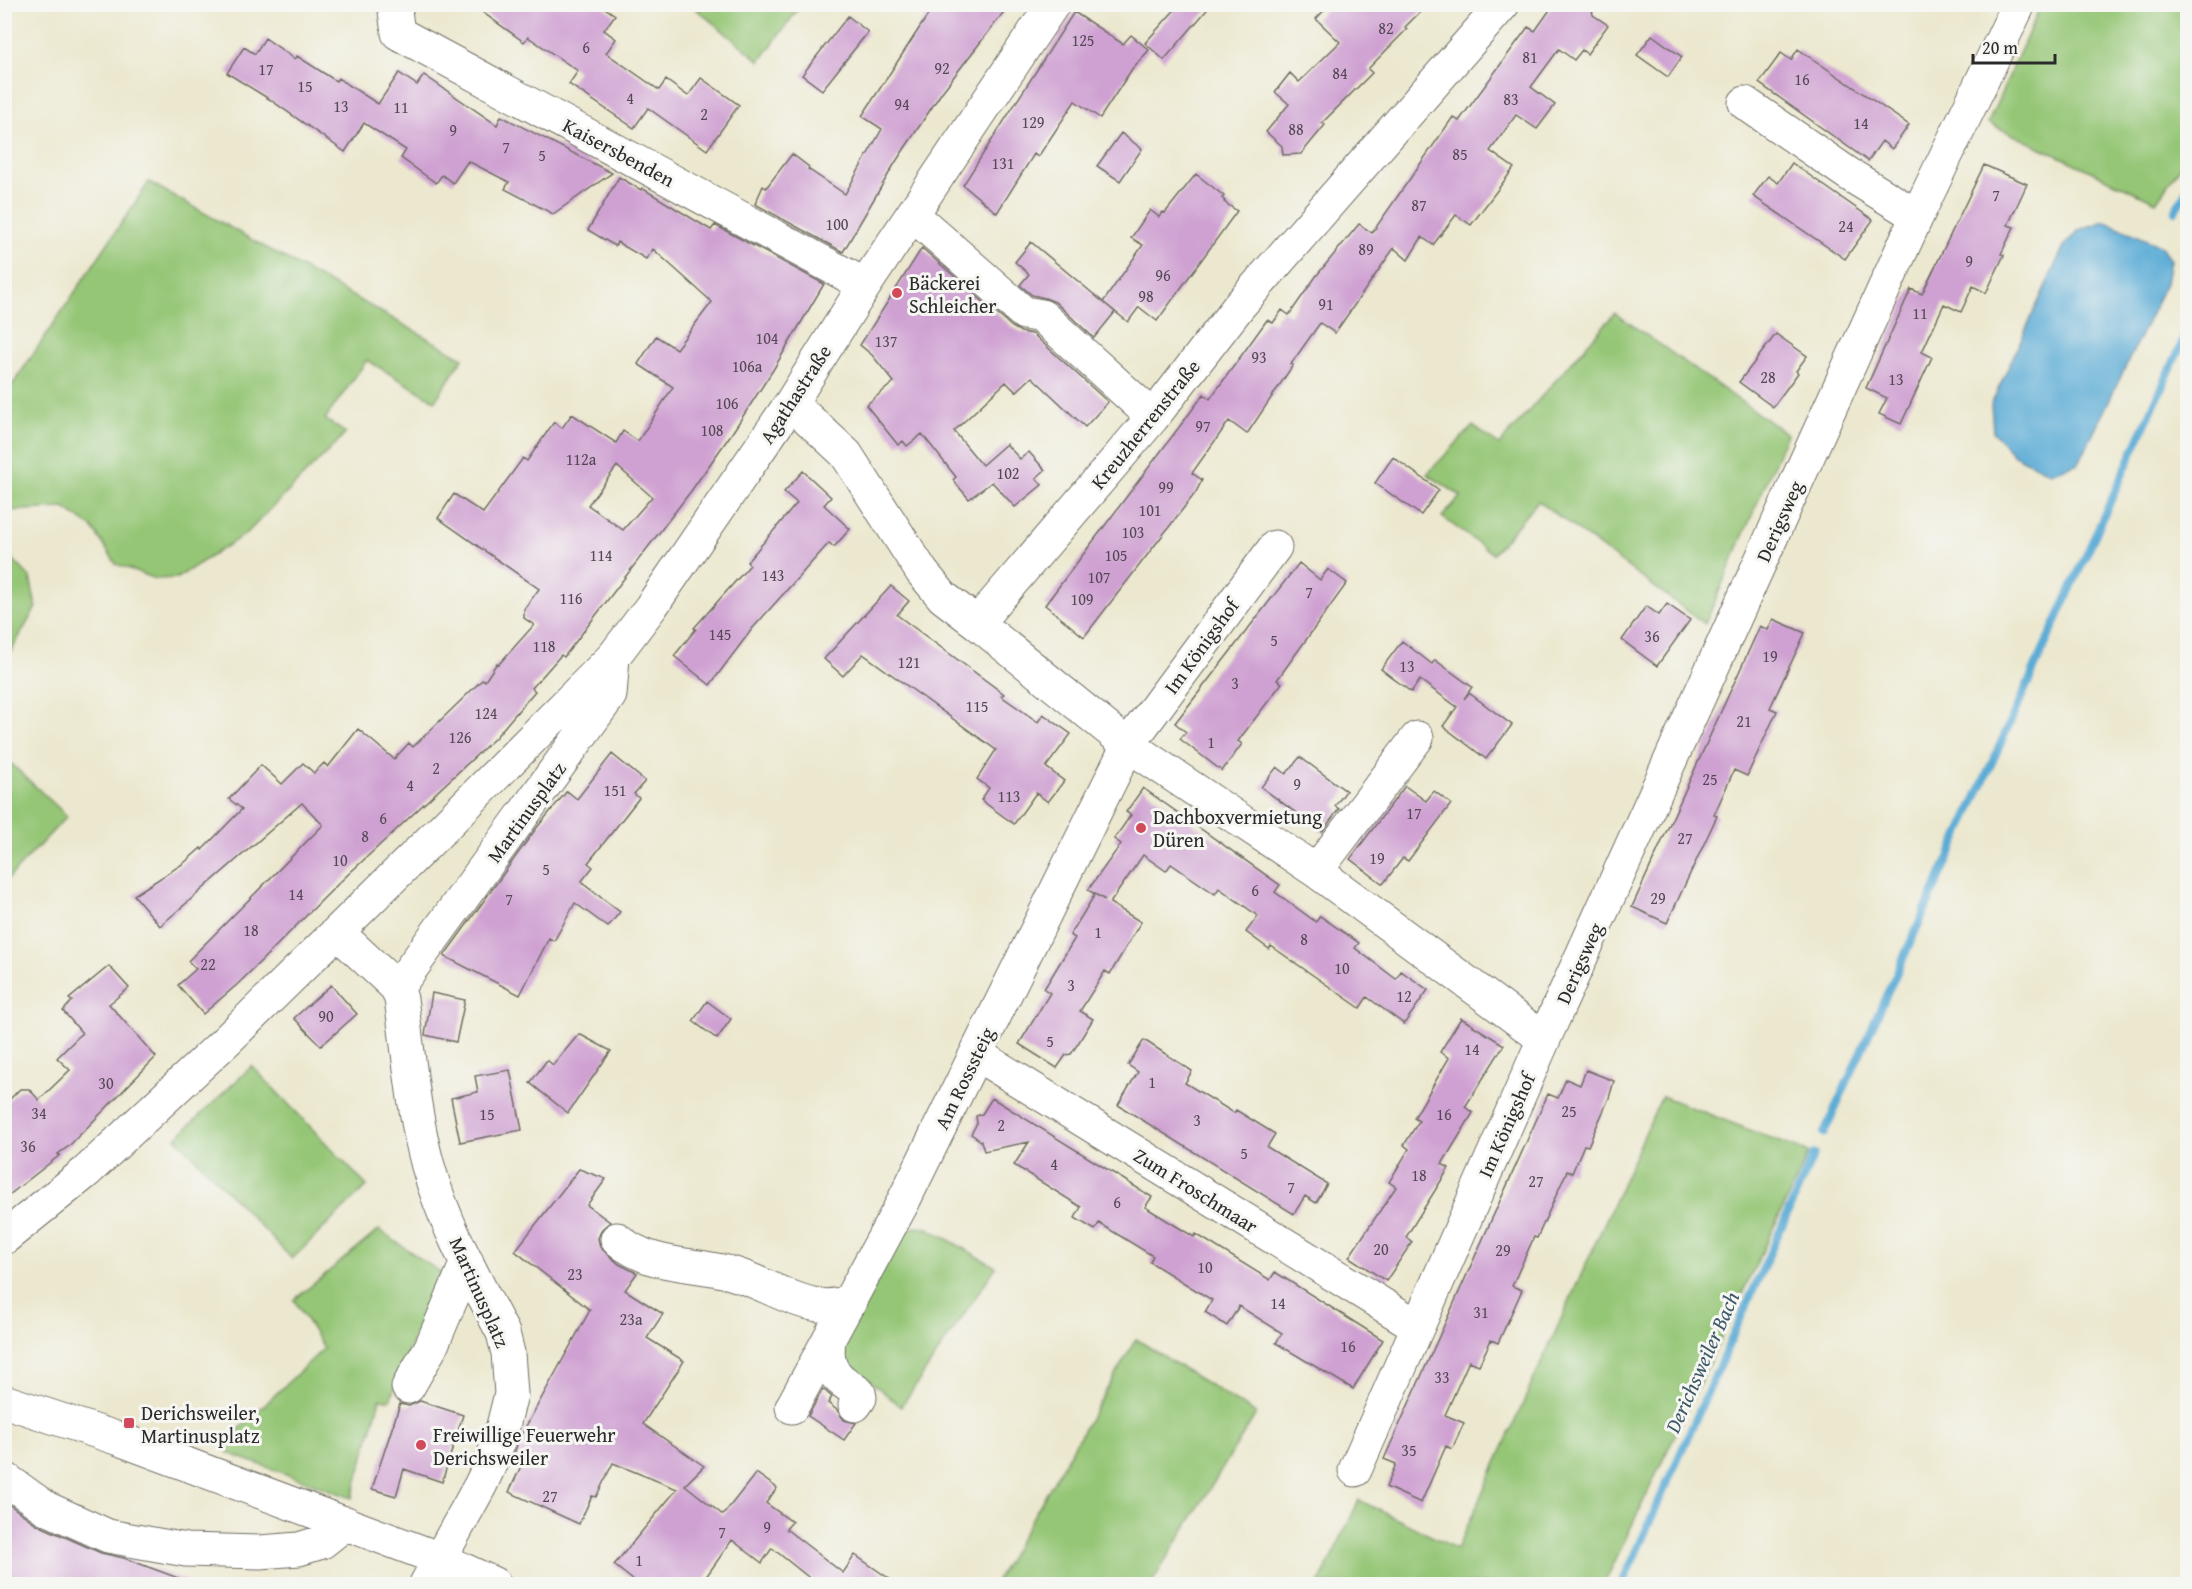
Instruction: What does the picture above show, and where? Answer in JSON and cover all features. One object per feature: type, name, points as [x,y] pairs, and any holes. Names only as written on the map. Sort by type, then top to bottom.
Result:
[{"type":"street","name":"Agathastraße","points":[[337,932],[613,657],[651,607],[791,403],[865,285],[1053,4]]},
{"type":"street","name":"Kreuzherrenstraße","points":[[977,623],[1153,417],[1239,306],[1503,4]]},
{"type":"street","name":"Derigsweg","points":[[1544,1039],[1917,216],[2019,4]]},
{"type":"street","name":"Kaisersbenden","points":[[398,19],[865,285]]},
{"type":"street","points":[[1745,103],[1850,175],[1917,216]]},
{"type":"street","points":[[913,215],[1024,313],[1042,316],[1153,417]]},
{"type":"street","points":[[791,403],[846,454],[922,572],[943,597],[1128,745],[1316,871],[1544,1039]]},
{"type":"street","name":"Im Königshof","points":[[1128,745],[1275,547]]},
{"type":"street","name":"Martinusplatz","points":[[433,1571],[492,1460],[511,1394],[508,1353],[502,1333],[441,1206],[428,1166],[418,1122],[401,999],[397,988],[610,695],[613,657]]},
{"type":"street","points":[[1316,871],[1417,738]]},
{"type":"street","name":"Am Rosssteig","points":[[792,1407],[902,1204],[1128,745]]},
{"type":"street","points":[[4,1238],[86,1172],[226,1041],[337,932],[397,988]]},
{"type":"street","name":"Im Königshof","points":[[1355,1470],[1544,1039]]},
{"type":"street","name":"Zum Froschmaar","points":[[976,1054],[1417,1326]]},
{"type":"street","points":[[617,1239],[631,1250],[649,1258],[731,1274],[816,1305],[834,1307],[850,1302]]},
{"type":"street","points":[[408,1387],[430,1347],[467,1262]]},
{"type":"street","points":[[829,1340],[827,1356],[829,1366],[833,1373],[859,1393],[860,1398],[855,1405]]},
{"type":"street","points":[[4,1401],[122,1440],[346,1523],[433,1571],[494,1584]]},
{"type":"street","points":[[4,1478],[46,1508],[108,1536],[186,1550],[261,1552],[299,1549],[322,1542],[346,1523]]},
{"type":"green space","points":[[691,5],[801,5],[760,61]]},
{"type":"green space","points":[[2041,5],[2179,5],[2187,12],[2187,157],[2156,202],[1988,123]]},
{"type":"green space","points":[[149,182],[463,358],[435,401],[367,360],[325,419],[346,433],[247,533],[177,578],[156,579],[116,564],[92,527],[64,508],[4,511],[5,396]]},
{"type":"green space","points":[[1615,313],[1787,434],[1705,624],[1538,501],[1493,554],[1442,517],[1461,496],[1427,474],[1473,426],[1499,445]]},
{"type":"green space","points":[[5,551],[30,577],[36,607],[5,662]]},
{"type":"green space","points":[[4,757],[67,816],[5,882],[4,882]]},
{"type":"green space","points":[[252,1066],[367,1186],[292,1259],[176,1138]]},
{"type":"green space","points":[[1662,1096],[1809,1153],[1604,1584],[1319,1584],[1359,1500],[1457,1549]]},
{"type":"green space","points":[[916,1227],[928,1228],[996,1267],[901,1407],[842,1357],[840,1331],[901,1231]]},
{"type":"green space","points":[[379,1230],[443,1274],[424,1310],[390,1400],[380,1399],[352,1498],[228,1453],[227,1441],[324,1348],[294,1300]]},
{"type":"green space","points":[[1136,1339],[1256,1414],[1151,1584],[994,1584]]},
{"type":"water","points":[[2104,221],[2161,246],[2170,260],[2166,283],[2079,463],[2050,473],[2014,455],[1993,432],[1991,405],[2064,246],[2079,230]]},
{"type":"building","points":[[471,4],[599,4],[615,15],[604,30],[616,39],[606,53],[659,90],[666,80],[688,96],[701,78],[739,105],[707,150],[648,108],[634,128],[569,84],[578,71],[528,37],[524,42]]},
{"type":"building","points":[[935,4],[1010,4],[942,92],[895,163],[843,252],[755,204],[763,186],[766,188],[792,154],[809,167],[808,169],[845,194],[882,129],[862,116]]},
{"type":"building","points":[[1180,4],[1212,4],[1164,60],[1145,43]]},
{"type":"building","points":[[1330,4],[1428,4],[1368,69],[1372,73],[1322,123],[1325,125],[1301,154],[1283,155],[1282,146],[1266,132],[1289,104],[1275,92],[1290,73],[1299,82],[1340,42],[1316,19]]},
{"type":"building","points":[[1554,4],[1591,4],[1593,15],[1608,25],[1587,54],[1582,50],[1574,60],[1559,49],[1531,87],[1555,105],[1537,129],[1516,115],[1490,151],[1514,168],[1471,225],[1456,215],[1433,245],[1422,237],[1408,260],[1394,248],[1335,333],[1320,323],[1247,434],[1229,421],[1192,473],[1202,480],[1196,492],[1084,637],[1045,605],[1204,394],[1210,399],[1267,320],[1273,323],[1282,310],[1289,315],[1317,275],[1359,224],[1372,233],[1453,117],[1459,121],[1528,27],[1535,31]]},
{"type":"building","points":[[1074,12],[1123,44],[1131,35],[1149,50],[1132,69],[1100,118],[1075,101],[1038,157],[1034,154],[997,213],[963,185]]},
{"type":"building","points":[[848,16],[868,32],[822,90],[802,75]]},
{"type":"building","points":[[1652,35],[1682,57],[1668,77],[1637,55]]},
{"type":"building","points":[[265,38],[295,59],[297,56],[336,81],[338,78],[378,104],[399,73],[417,85],[424,75],[497,125],[501,116],[612,173],[553,214],[505,189],[509,182],[468,161],[453,183],[442,175],[436,183],[401,158],[406,150],[364,123],[345,152],[227,73],[244,47],[255,54]]},
{"type":"building","points":[[1798,49],[1909,125],[1892,149],[1882,141],[1868,161],[1759,83],[1781,53],[1791,60]]},
{"type":"building","points":[[1121,133],[1142,149],[1120,181],[1097,166]]},
{"type":"building","points":[[1792,163],[1873,220],[1845,259],[1753,196],[1768,176],[1778,183]]},
{"type":"building","points":[[1984,165],[2027,184],[2008,225],[2014,227],[1986,293],[1973,286],[1961,312],[1944,304],[1922,352],[1932,357],[1901,424],[1879,414],[1887,398],[1866,388],[1911,289],[1922,294]]},
{"type":"building","points":[[1196,174],[1224,196],[1222,198],[1224,202],[1237,211],[1157,321],[1139,307],[1128,322],[1103,302],[1143,245],[1131,238],[1150,210],[1159,217],[1163,212],[1165,213]]},
{"type":"building","points":[[619,177],[641,190],[642,188],[711,230],[715,225],[824,284],[732,433],[691,491],[564,657],[561,655],[532,688],[535,691],[495,738],[341,881],[239,983],[203,1014],[178,985],[196,969],[188,961],[323,825],[302,803],[160,926],[134,895],[184,863],[201,848],[202,850],[242,809],[229,799],[261,765],[282,784],[303,763],[314,773],[324,763],[328,767],[358,729],[394,759],[409,743],[413,747],[483,679],[485,681],[497,663],[499,664],[534,625],[524,618],[524,609],[539,589],[438,518],[454,494],[483,513],[523,458],[527,461],[554,422],[562,428],[572,414],[616,443],[623,431],[638,441],[673,387],[638,364],[656,336],[676,349],[712,302],[653,249],[646,259],[617,242],[615,246],[588,230]],"holes":[[[617,466],[652,497],[623,530],[588,505]]]},
{"type":"building","points":[[1031,242],[1115,312],[1094,338],[1055,302],[1032,295],[1020,285],[1029,274],[1015,262]]},
{"type":"building","points":[[922,248],[1012,327],[1021,332],[1033,334],[1108,402],[1085,427],[1032,377],[1016,392],[1006,382],[954,431],[982,465],[1006,444],[1020,459],[1029,452],[1045,470],[1036,478],[1042,485],[1015,507],[992,482],[969,499],[953,480],[956,477],[922,434],[907,446],[903,441],[898,445],[866,405],[894,382],[872,355],[860,345]]},
{"type":"building","points":[[1776,334],[1807,356],[1796,371],[1798,373],[1773,407],[1739,382]]},
{"type":"building","points":[[1393,457],[1439,490],[1421,515],[1375,483]]},
{"type":"building","points":[[803,471],[831,497],[824,505],[850,529],[834,547],[829,543],[752,629],[710,685],[674,656],[696,629],[694,628],[750,565],[747,562],[797,503],[784,492]]},
{"type":"building","points":[[1299,563],[1320,580],[1328,569],[1347,583],[1277,680],[1282,683],[1238,741],[1242,744],[1222,771],[1180,739],[1186,732],[1175,723]]},
{"type":"building","points":[[891,586],[909,601],[897,615],[1038,722],[1043,714],[1071,734],[1046,767],[1064,781],[1048,802],[1036,793],[1014,824],[981,800],[989,788],[977,779],[996,750],[863,654],[843,676],[824,659]]},
{"type":"building","points":[[1667,604],[1690,620],[1657,666],[1622,640],[1646,606],[1659,615]]},
{"type":"building","points":[[1773,619],[1805,633],[1770,708],[1777,711],[1747,776],[1734,770],[1714,815],[1717,816],[1667,923],[1632,907],[1760,626],[1768,630]]},
{"type":"building","points":[[1402,641],[1432,664],[1435,660],[1472,687],[1464,699],[1469,693],[1512,725],[1486,759],[1443,726],[1457,707],[1420,680],[1411,692],[1381,669]]},
{"type":"building","points":[[612,754],[645,781],[634,794],[639,798],[588,863],[593,867],[581,882],[620,912],[608,927],[575,903],[554,941],[549,938],[520,995],[444,956],[535,830],[567,791],[577,799]]},
{"type":"building","points":[[1300,757],[1346,791],[1335,806],[1339,809],[1322,832],[1261,787],[1277,767],[1286,774]]},
{"type":"building","points":[[1405,786],[1426,801],[1434,791],[1451,804],[1408,861],[1403,858],[1383,884],[1350,859]]},
{"type":"building","points":[[1143,788],[1280,885],[1275,892],[1316,922],[1320,916],[1359,943],[1355,948],[1396,979],[1401,971],[1428,990],[1404,1024],[1367,997],[1360,1008],[1271,946],[1269,949],[1246,932],[1258,916],[1219,888],[1215,894],[1171,864],[1166,871],[1143,855],[1110,903],[1141,922],[1110,974],[1105,971],[1080,1011],[1093,1019],[1071,1054],[1066,1055],[1057,1068],[1019,1044],[1050,993],[1044,989],[1075,938],[1070,935],[1095,894],[1088,890],[1121,844],[1114,839],[1131,815],[1126,812]]},
{"type":"building","points":[[109,966],[129,988],[109,1004],[156,1057],[69,1146],[58,1154],[60,1155],[4,1199],[4,1105],[20,1089],[29,1089],[39,1100],[70,1070],[57,1058],[82,1033],[63,1011],[72,1001],[69,999]]},
{"type":"building","points":[[331,985],[357,1014],[321,1046],[294,1018]]},
{"type":"building","points":[[432,993],[465,1000],[456,1042],[425,1035]]},
{"type":"building","points":[[707,1001],[731,1019],[717,1039],[693,1021]]},
{"type":"building","points":[[1461,1018],[1504,1045],[1465,1107],[1473,1113],[1442,1164],[1449,1168],[1406,1237],[1412,1242],[1386,1281],[1349,1257],[1396,1187],[1389,1182],[1409,1149],[1404,1145],[1419,1121],[1414,1118],[1449,1058],[1440,1052]]},
{"type":"building","points":[[579,1034],[611,1051],[568,1113],[530,1083],[547,1060],[553,1065]]},
{"type":"building","points":[[1144,1040],[1192,1071],[1185,1083],[1234,1113],[1236,1110],[1275,1134],[1267,1147],[1327,1184],[1316,1203],[1305,1196],[1294,1214],[1118,1105],[1138,1072],[1128,1065]]},
{"type":"building","points":[[510,1070],[522,1130],[460,1142],[451,1098],[478,1092],[475,1076]]},
{"type":"building","points":[[1586,1070],[1614,1081],[1609,1098],[1588,1146],[1584,1145],[1572,1173],[1567,1171],[1537,1238],[1534,1237],[1512,1286],[1522,1290],[1498,1343],[1491,1340],[1479,1365],[1469,1361],[1445,1415],[1464,1423],[1452,1449],[1446,1446],[1421,1503],[1386,1487],[1396,1464],[1384,1459],[1548,1094],[1558,1098],[1566,1079],[1580,1085]]},
{"type":"building","points":[[992,1098],[1152,1197],[1145,1207],[1194,1237],[1196,1234],[1270,1280],[1275,1272],[1383,1340],[1353,1389],[1276,1343],[1282,1333],[1239,1306],[1227,1326],[1205,1312],[1212,1300],[1150,1262],[1153,1256],[1099,1223],[1095,1230],[1075,1218],[1081,1207],[1014,1165],[1029,1142],[984,1151],[981,1141],[971,1134],[977,1123],[976,1116],[982,1114]]},
{"type":"building","points":[[579,1169],[606,1179],[587,1205],[610,1222],[602,1229],[598,1238],[600,1247],[619,1264],[637,1273],[625,1290],[663,1314],[647,1338],[684,1361],[643,1424],[704,1466],[685,1485],[723,1515],[756,1473],[777,1488],[766,1503],[792,1522],[786,1529],[843,1573],[855,1555],[897,1584],[817,1584],[772,1548],[762,1563],[732,1540],[701,1584],[638,1584],[614,1565],[677,1489],[613,1463],[596,1497],[592,1496],[579,1524],[509,1492],[522,1464],[512,1460],[519,1439],[590,1310],[515,1251]]},
{"type":"building","points":[[823,1389],[832,1397],[828,1403],[844,1420],[856,1423],[844,1440],[808,1416]]},
{"type":"building","points":[[420,1401],[463,1415],[442,1482],[404,1469],[396,1496],[372,1489],[400,1404],[409,1406]]},
{"type":"building","points":[[4,1501],[38,1525],[101,1553],[124,1558],[189,1582],[189,1584],[4,1584]]},
{"type":"waterway","points":[[2175,211],[2188,188]]},
{"type":"waterway","points":[[1824,1133],[2188,330]]},
{"type":"waterway","name":"Derichsweiler Bach","points":[[1622,1584],[1814,1154]]},
{"type":"place","name":"Bäckerei Schleicher","points":[[897,293]]},
{"type":"place","name":"Dachboxvermietung Düren","points":[[1141,828]]},
{"type":"place","name":"Derichsweiler, Martinusplatz","points":[[129,1423]]},
{"type":"place","name":"Freiwillige Feuerwehr Derichsweiler","points":[[421,1445]]}]
